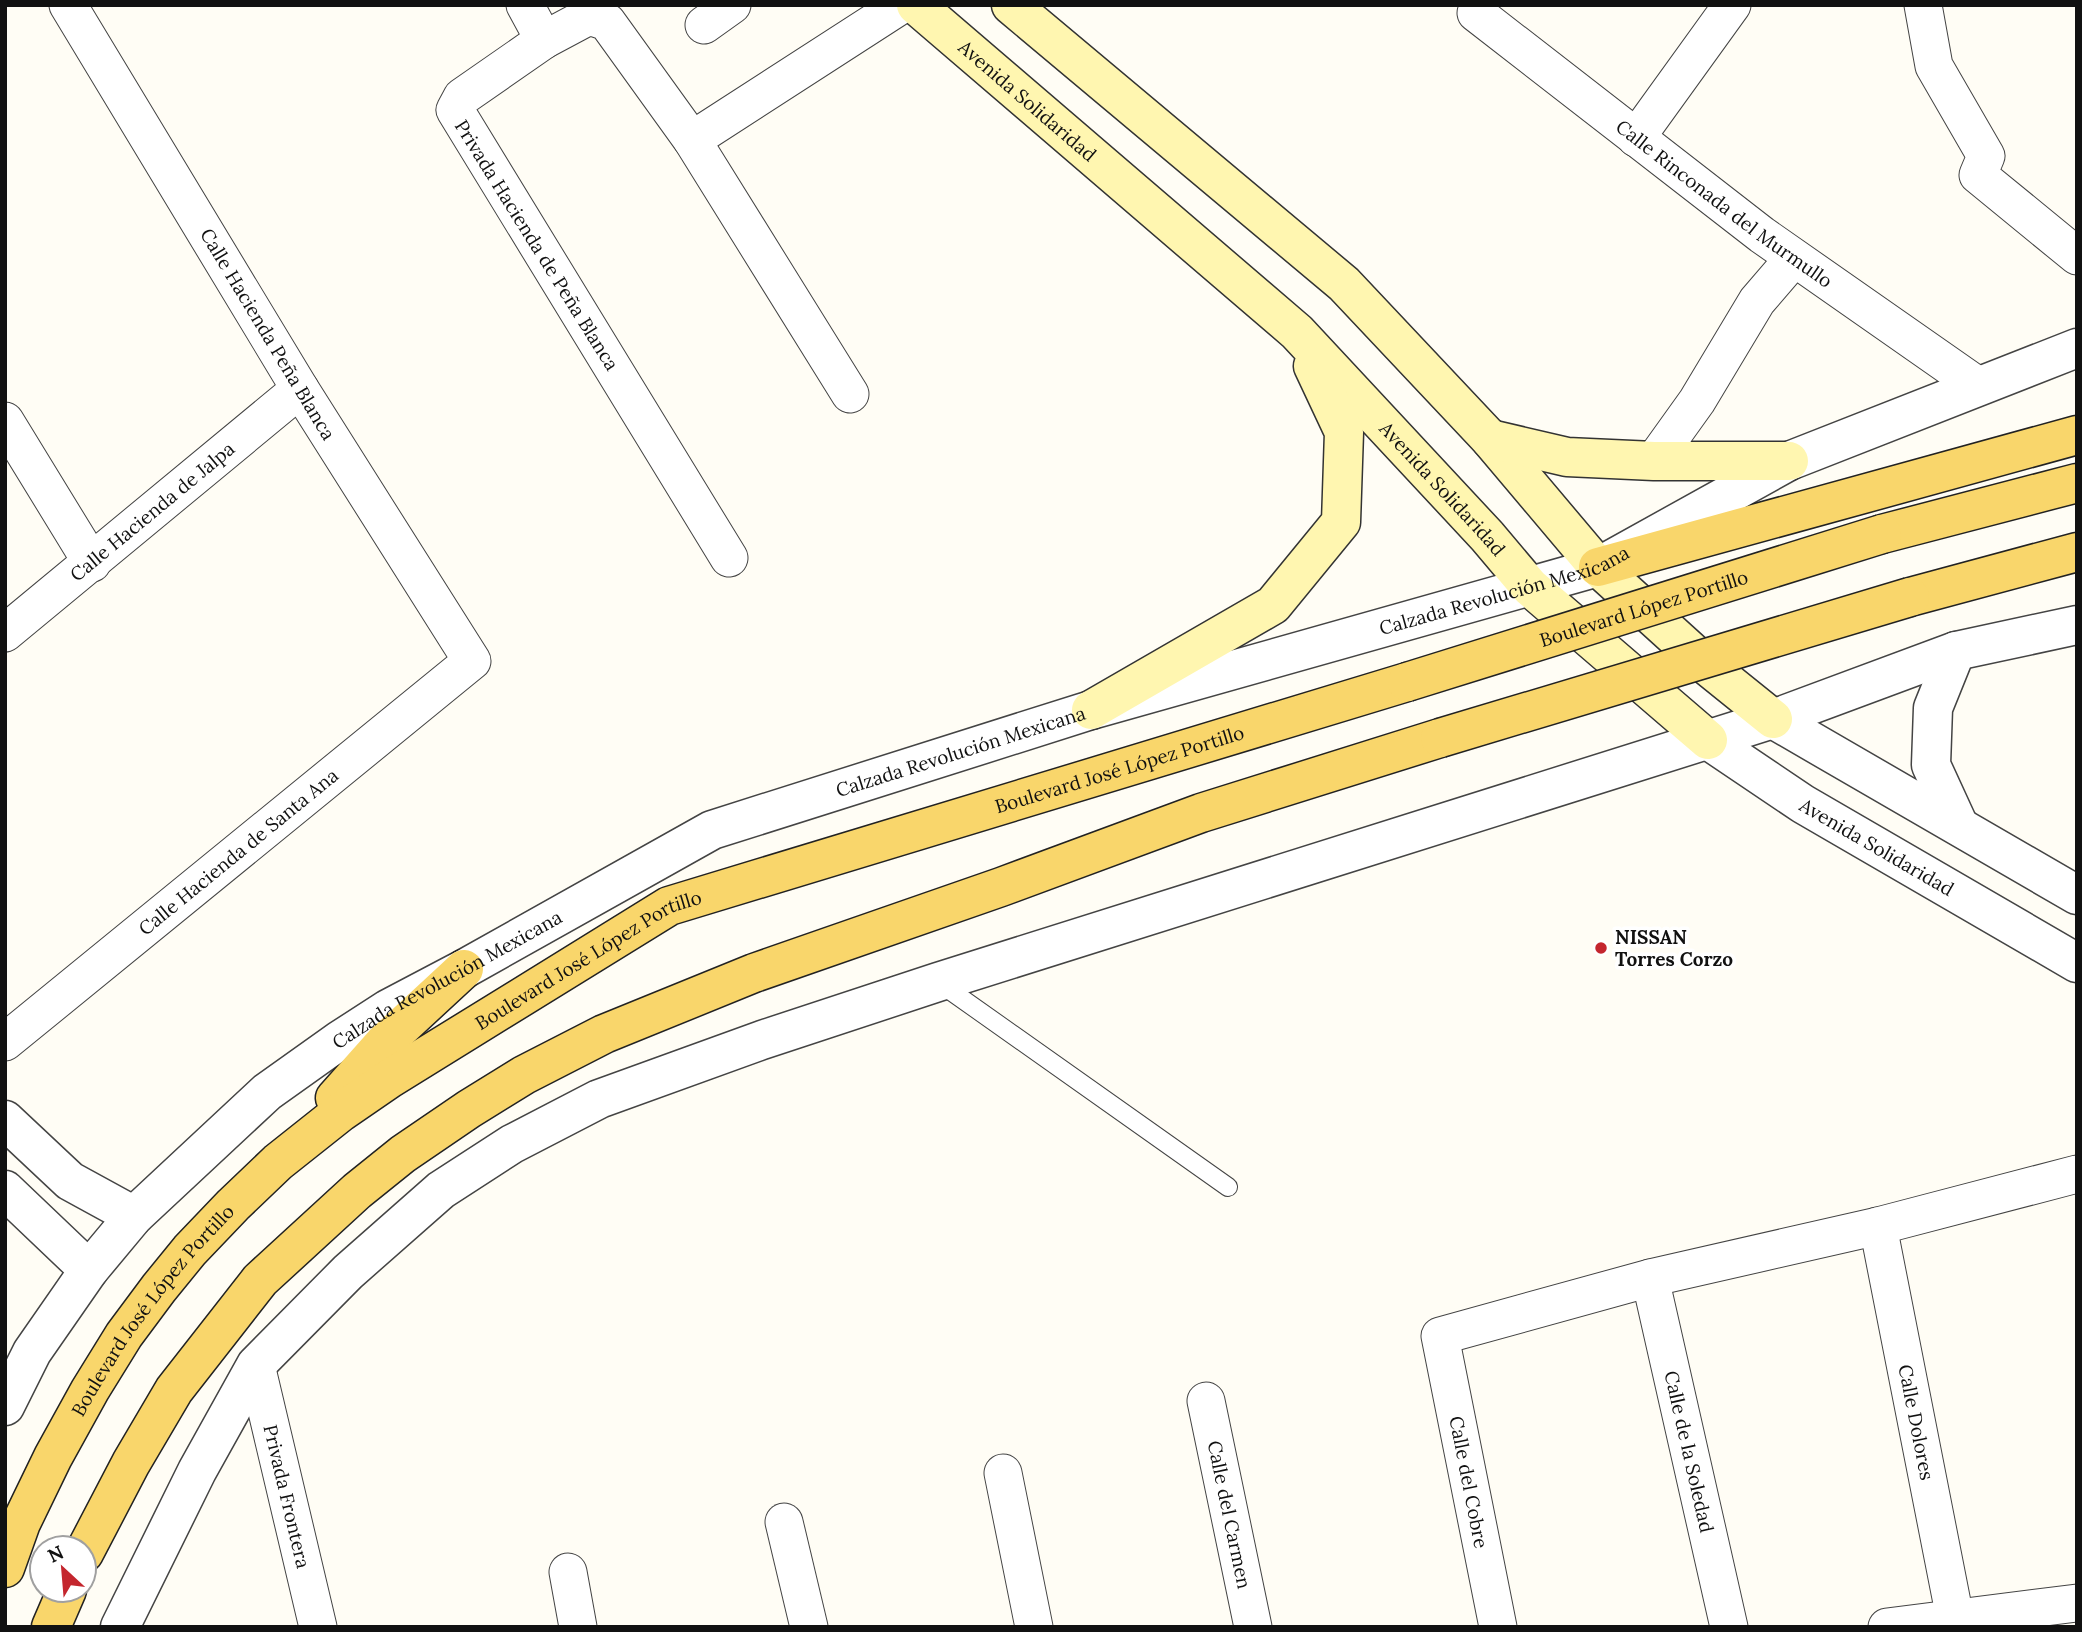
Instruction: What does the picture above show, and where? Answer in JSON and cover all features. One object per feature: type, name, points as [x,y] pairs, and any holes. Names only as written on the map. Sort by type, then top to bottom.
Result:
[{"type":"main road","name":"Avenida Solidaridad","points":[[916,5],[1297,332],[1487,536],[1530,587],[1708,740]]},
{"type":"main road","points":[[1011,5],[1344,284],[1490,439],[1598,567],[1706,665],[1773,719]]},
{"type":"main road","points":[[1091,710],[1273,605],[1341,522],[1344,432],[1297,332]]},
{"type":"main road","points":[[1598,567],[2077,435]]},
{"type":"main road","points":[[1490,439],[1567,457],[1654,461],[1789,461]]},
{"type":"main road","name":"Boulevard López Portillo","points":[[1407,682],[1882,534],[2077,483]]},
{"type":"main road","points":[[94,1534],[131,1463],[174,1390],[260,1280],[356,1191],[403,1154],[524,1075],[604,1034],[754,973],[1001,887],[1201,813],[1910,597],[2077,552]]},
{"type":"main road","name":"Boulevard José López Portillo","points":[[5,1568],[21,1523],[90,1390],[124,1335],[190,1250],[278,1162],[341,1112],[389,1079],[669,906],[1407,682]]},
{"type":"main road","points":[[278,1162],[383,1044],[464,969]]},
{"type":"main road","points":[[51,1627],[61,1604]]},
{"type":"street","name":"Calle Hacienda Peña Blanca","points":[[68,5],[300,389],[472,661]]},
{"type":"street","points":[[525,5],[544,40]]},
{"type":"street","points":[[692,140],[901,5]]},
{"type":"street","points":[[1636,138],[1732,5]]},
{"type":"street","points":[[1923,5],[1934,66],[1986,156],[1978,175],[2077,256]]},
{"type":"street","name":"Calle Rinconada del Murmullo","points":[[1476,13],[1794,258],[1978,386]]},
{"type":"street","name":"Privada Hacienda de Peña Blanca","points":[[729,558],[455,110],[462,97],[544,40],[589,16],[607,23],[692,140],[850,394]]},
{"type":"street","points":[[1654,461],[1697,401],[1757,301],[1794,258]]},
{"type":"street","name":"Calzada Revolución Mexicana","points":[[5,1406],[32,1352],[89,1270],[134,1216],[267,1092],[388,1009],[712,830],[1091,710],[1598,567],[1789,461],[2077,348]]},
{"type":"street","name":"Calle Hacienda de Jalpa","points":[[5,633],[300,389]]},
{"type":"street","points":[[5,421],[92,563]]},
{"type":"street","points":[[120,1627],[197,1471],[256,1365],[348,1272],[441,1191],[512,1144],[599,1099],[762,1040],[938,982],[1773,719],[1956,651],[2077,625]]},
{"type":"street","points":[[1956,651],[1933,708],[1931,765],[1959,826]]},
{"type":"street","name":"Calle Hacienda de Santa Ana","points":[[5,1042],[472,661]]},
{"type":"street","points":[[1773,719],[2077,895]]},
{"type":"street","name":"Avenida Solidaridad","points":[[1708,740],[1803,804],[2077,963]]},
{"type":"street","points":[[5,1120],[70,1181],[134,1216]]},
{"type":"street","points":[[1650,1278],[1878,1226],[2077,1174]]},
{"type":"street","points":[[5,1190],[89,1270]]},
{"type":"street","name":"Calle Dolores","points":[[1878,1226],[1955,1618]]},
{"type":"street","name":"Calle del Cobre","points":[[1498,1627],[1440,1336],[1650,1278]]},
{"type":"street","name":"Calle de la Soledad","points":[[1650,1278],[1729,1627]]},
{"type":"street","name":"Privada Frontera","points":[[256,1365],[318,1627]]},
{"type":"street","name":"Calle del Carmen","points":[[1206,1401],[1253,1627]]},
{"type":"street","points":[[1003,1473],[1034,1627]]},
{"type":"street","points":[[784,1522],[809,1627]]},
{"type":"street","points":[[568,1572],[578,1627]]},
{"type":"street","points":[[1888,1627],[2077,1603]]},
{"type":"lane","points":[[938,982],[1228,1188]]},
{"type":"place","name":"NISSAN Torres Corzo","points":[[1601,948]]}]
